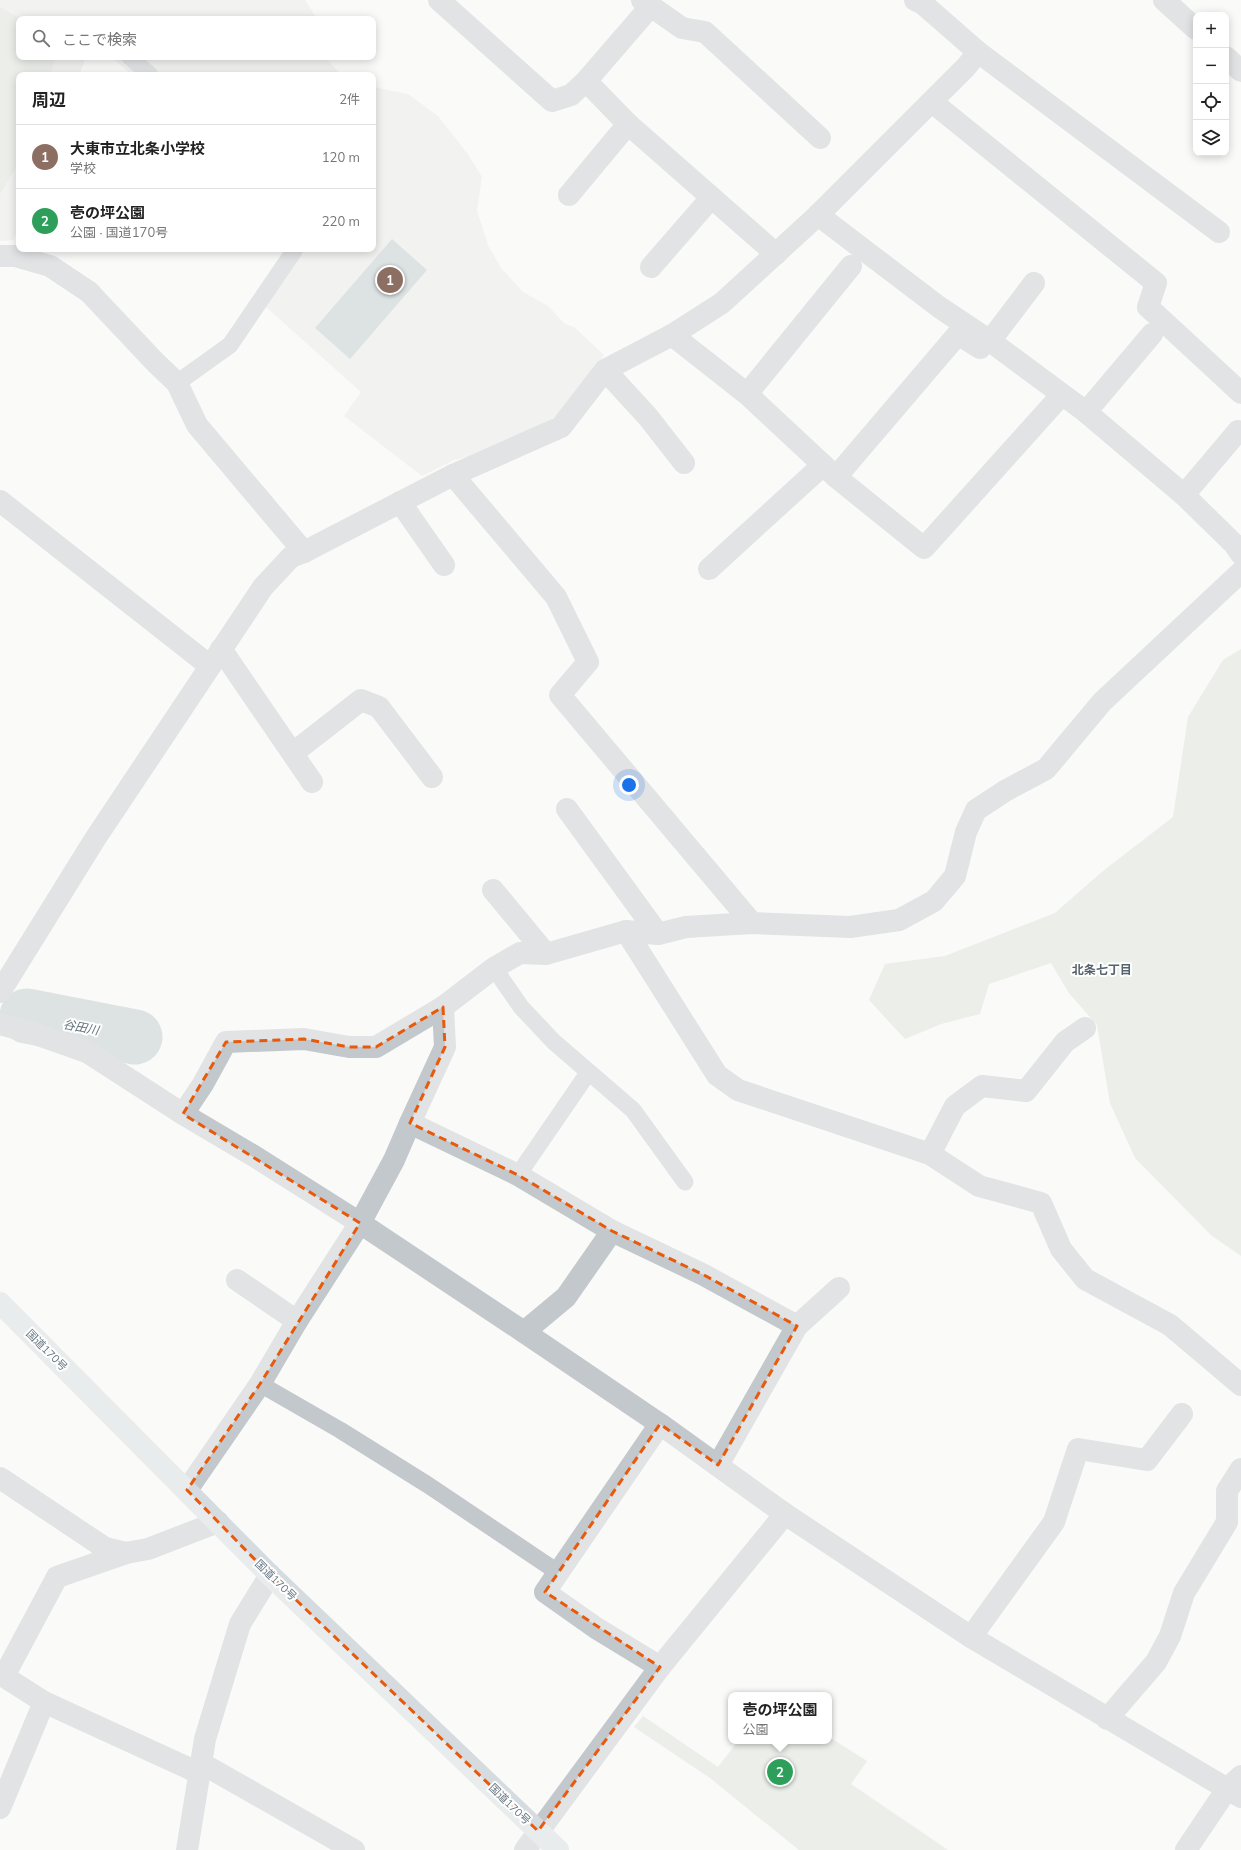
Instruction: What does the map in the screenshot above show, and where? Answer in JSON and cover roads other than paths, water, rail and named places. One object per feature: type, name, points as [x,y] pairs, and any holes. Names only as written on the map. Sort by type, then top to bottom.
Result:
[{"type":"highway","name":"国道170号","points":[[0,1304],[270,1574],[558,1850]]},
{"type":"street","points":[[440,0],[552,101],[571,95],[586,81],[646,3],[682,28],[706,32],[820,138]]},
{"type":"street","points":[[915,0],[923,4],[978,52],[1219,232]]},
{"type":"street","points":[[1164,0],[1193,26]]},
{"type":"street","points":[[0,992],[95,839],[216,658],[264,587],[291,557],[304,552],[453,475],[561,427],[605,370],[672,335],[722,303],[818,215],[932,102],[966,67],[978,52]]},
{"type":"street","points":[[1229,60],[1241,71]]},
{"type":"street","points":[[586,81],[628,124],[776,254]]},
{"type":"street","points":[[932,102],[1156,282],[1148,307],[1241,393]]},
{"type":"street","points":[[569,196],[628,124]]},
{"type":"street","points":[[651,267],[711,198]]},
{"type":"street","points":[[818,215],[939,307],[990,340],[1086,412],[1184,495],[1237,549]]},
{"type":"street","points":[[0,256],[15,256],[50,266],[89,292],[155,362],[178,383],[197,425],[304,552]]},
{"type":"street","points":[[747,394],[851,266]]},
{"type":"street","points":[[990,340],[1034,283]]},
{"type":"street","points":[[709,569],[829,471],[958,334],[1069,408],[1185,511],[1237,549]]},
{"type":"street","points":[[1086,412],[1152,334]]},
{"type":"street","points":[[672,335],[747,394],[829,471],[924,548],[1057,400]]},
{"type":"street","points":[[605,370],[648,417],[684,463]]},
{"type":"street","points":[[1184,495],[1238,431]]},
{"type":"street","points":[[453,475],[556,597],[588,662],[560,695],[752,923]]},
{"type":"street","points":[[0,501],[216,658],[293,753],[312,782]]},
{"type":"street","points":[[400,502],[444,565]]},
{"type":"street","points":[[183,1114],[203,1084],[226,1042],[304,1040],[349,1047],[376,1047],[443,1006],[494,968],[520,953],[546,954],[626,931],[658,934],[686,927],[752,923],[850,928],[899,920],[934,901],[955,876],[966,832],[976,810],[1005,791],[1046,769],[1102,702],[1241,572]]},
{"type":"street","points":[[293,753],[361,700],[379,707],[432,777]]},
{"type":"street","points":[[567,809],[658,934]]},
{"type":"street","points":[[493,890],[546,954]]},
{"type":"street","points":[[626,931],[717,1075],[738,1090],[930,1154],[979,1186],[1041,1203],[1061,1249],[1085,1279],[1170,1325],[1241,1385]]},
{"type":"street","points":[[187,1490],[260,1384],[297,1321],[360,1223],[394,1160],[445,1047],[443,1006]]},
{"type":"street","points":[[0,1024],[30,1032],[87,1052],[183,1114],[360,1223],[660,1424],[785,1514],[971,1637],[1107,1720],[1236,1788],[1186,1850]]},
{"type":"street","points":[[930,1154],[955,1106],[982,1086],[1026,1091],[1065,1042],[1085,1028]]},
{"type":"street","points":[[410,1123],[518,1175],[612,1231],[704,1275],[797,1326]]},
{"type":"street","points":[[524,1332],[566,1297],[612,1231]]},
{"type":"street","points":[[237,1280],[297,1321]]},
{"type":"street","points":[[718,1465],[797,1326],[839,1288]]},
{"type":"street","points":[[971,1637],[1054,1522],[1078,1449],[1147,1460],[1182,1414]]},
{"type":"street","points":[[660,1424],[545,1592],[596,1628],[660,1667]]},
{"type":"street","points":[[1107,1720],[1156,1662],[1170,1636],[1184,1593],[1227,1522],[1227,1491],[1241,1469]]},
{"type":"street","points":[[0,1478],[105,1548],[126,1553]]},
{"type":"street","points":[[525,1850],[660,1667],[785,1514]]},
{"type":"street","points":[[218,1522],[148,1549],[126,1553],[57,1577],[2,1675],[44,1702],[200,1768],[354,1850]]},
{"type":"street","points":[[187,1850],[205,1739],[240,1624],[270,1574]]},
{"type":"street","points":[[0,1808],[44,1702]]},
{"type":"lane","points":[[133,60],[147,72]]},
{"type":"lane","points":[[178,383],[230,345],[293,252]]},
{"type":"lane","points":[[494,968],[521,1007],[554,1042],[588,1073],[633,1110],[685,1182]]},
{"type":"lane","points":[[518,1175],[588,1073]]},
{"type":"lane","points":[[260,1384],[340,1430],[428,1485],[559,1573]]},
{"type":"waterway","name":"谷田川","points":[[27,1016],[135,1037]]},
{"type":"place","name":"大東市立北条小学校","points":[[390,280]]},
{"type":"place","name":"壱の坪公園","points":[[780,1772]]},
{"type":"district","name":"北条七丁目","points":[[1102,969]]}]
